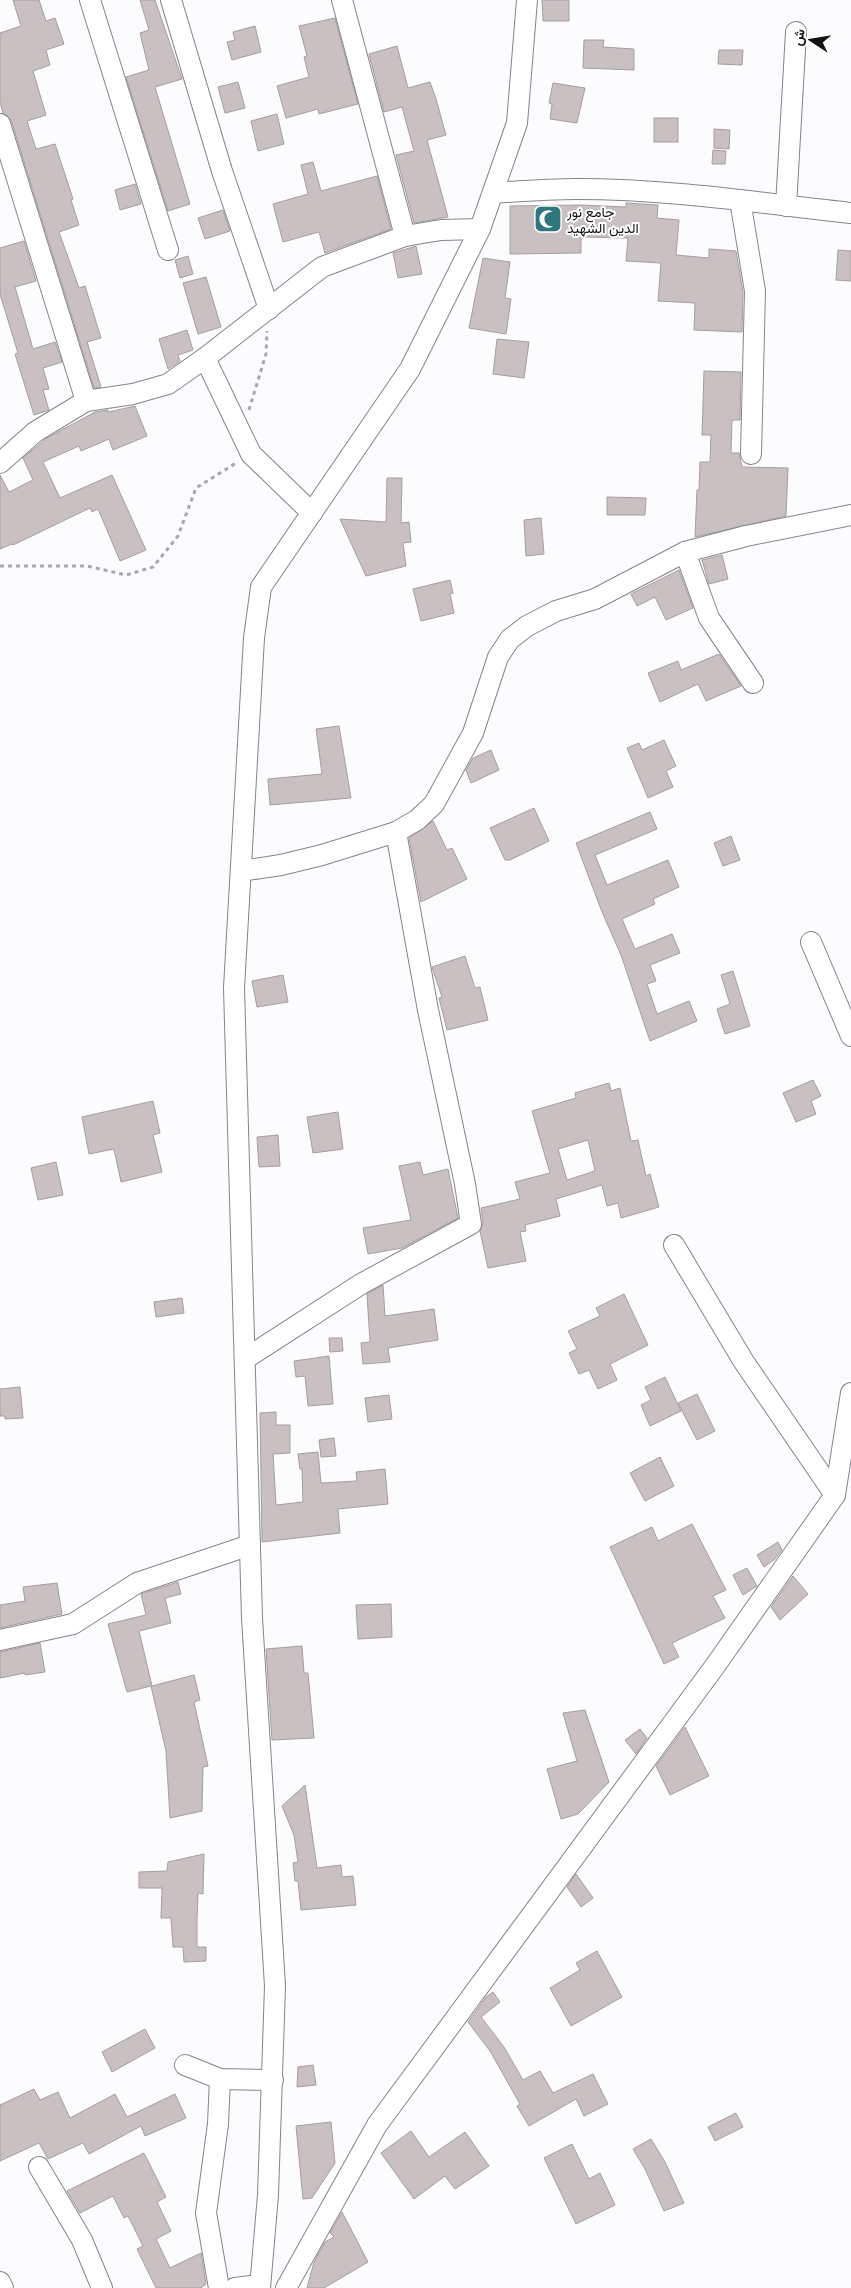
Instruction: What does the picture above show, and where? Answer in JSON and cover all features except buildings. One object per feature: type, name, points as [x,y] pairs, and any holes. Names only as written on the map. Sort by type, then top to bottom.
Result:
[{"type":"street","points":[[90,0],[168,250]]},
{"type":"street","points":[[171,0],[222,171],[269,309]]},
{"type":"street","points":[[342,0],[405,236]]},
{"type":"street","points":[[235,2288],[259,2286],[268,2195],[275,1986],[252,1618],[234,988],[254,638],[261,587],[410,369],[480,229],[517,123],[527,0]]},
{"type":"street","points":[[786,206],[796,32]]},
{"type":"street","points":[[0,124],[86,401]]},
{"type":"street","points":[[493,193],[576,189],[632,190],[851,213]]},
{"type":"street","points":[[740,200],[755,291],[751,454]]},
{"type":"street","points":[[0,464],[35,432],[86,401],[133,394],[168,384],[205,358],[322,267],[405,236],[441,230],[480,229]]},
{"type":"street","points":[[205,358],[251,454],[312,513]]},
{"type":"street","points":[[241,871],[297,861],[396,832],[416,820],[434,804],[474,733],[486,687],[498,657],[510,639],[527,626],[556,611],[595,599],[685,552],[746,536],[851,515]]},
{"type":"street","points":[[685,552],[709,618],[753,683]]},
{"type":"street","points":[[245,1359],[362,1284],[471,1224],[465,1184],[428,1010],[396,832]]},
{"type":"street","points":[[811,942],[851,1036]]},
{"type":"street","points":[[674,1245],[744,1362],[835,1495]]},
{"type":"street","points":[[286,2288],[377,2125],[715,1666],[835,1495],[851,1393]]},
{"type":"street","points":[[0,1640],[73,1624],[137,1583],[250,1545]]},
{"type":"street","points":[[185,2066],[220,2079],[273,2080]]},
{"type":"street","points":[[219,2288],[206,2213],[218,2124],[220,2079]]},
{"type":"street","points":[[39,2167],[82,2240],[102,2288]]},
{"type":"street","points":[[0,2282],[3,2288]]},
{"type":"path","points":[[242,435],[266,354],[269,309]]},
{"type":"path","points":[[0,566],[87,566],[126,575],[153,567],[178,536],[196,488],[251,454]]},
{"type":"place","name":"جامع نور الدين الشهيد","points":[[548,219]]}]
